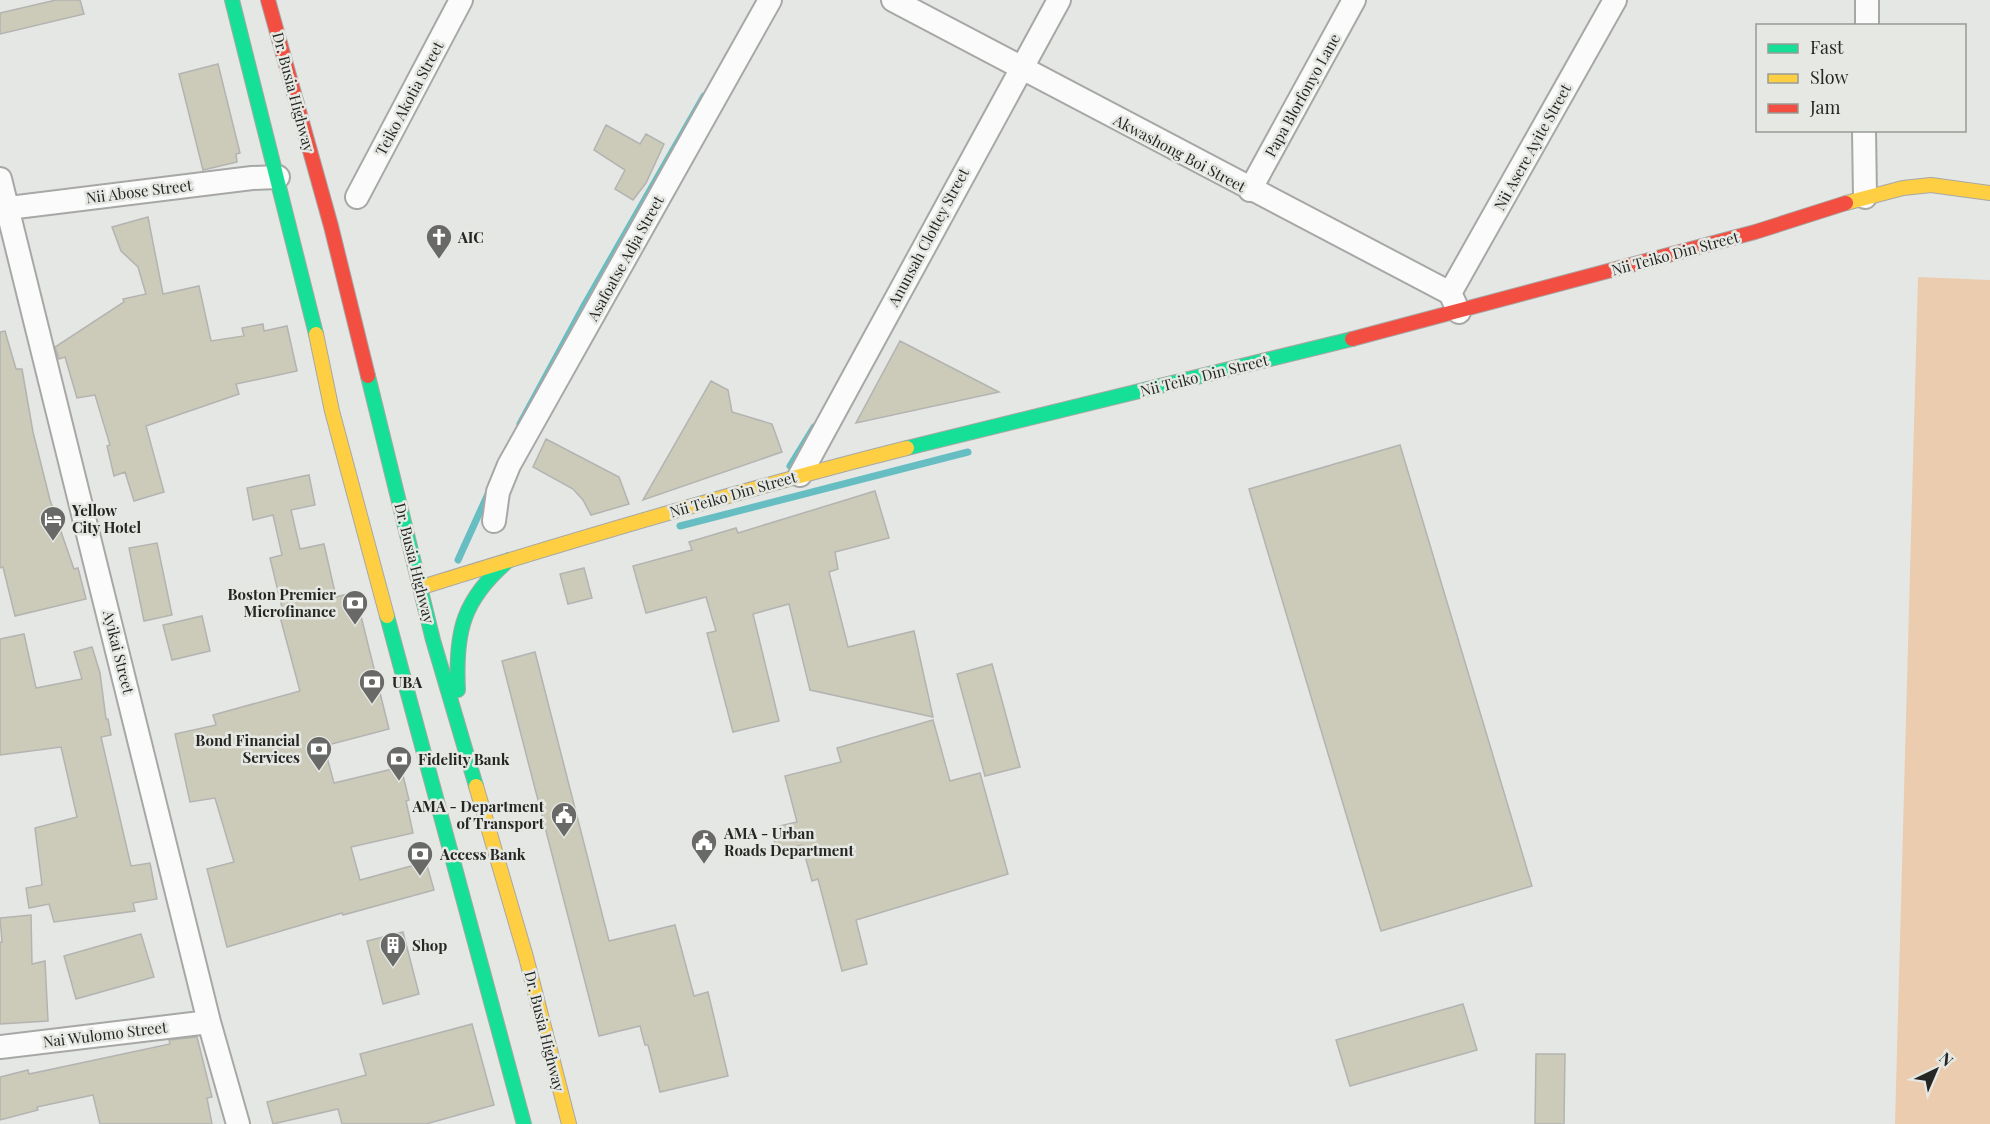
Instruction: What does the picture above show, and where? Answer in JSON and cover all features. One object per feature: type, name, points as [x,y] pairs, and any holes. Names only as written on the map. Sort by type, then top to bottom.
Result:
[{"type":"main road","points":[[232,0],[319,344],[332,411],[524,1124]]},
{"type":"main road","name":"Dr. Busia Highway","points":[[268,0],[331,226],[433,640],[526,957],[569,1124]]},
{"type":"main road","name":"Nii Teiko Din Street","points":[[422,588],[599,532],[800,475],[1454,303],[1755,232],[1865,197],[1903,188],[1931,185],[1990,193]]},
{"type":"main road","points":[[319,344],[344,399]]},
{"type":"main road","points":[[462,736],[456,669],[466,607],[480,585],[509,560]]},
{"type":"main road","points":[[390,624],[400,607]]},
{"type":"street","name":"Teiko Akotia Street","points":[[357,197],[461,0]]},
{"type":"street","name":"Asafoatse Adja Street","points":[[494,521],[498,492],[509,465],[770,0]]},
{"type":"street","name":"Akwashong Boi Street","points":[[893,0],[1250,190],[1454,303]]},
{"type":"street","name":"Anunsah Clottey Street","points":[[800,475],[1059,0]]},
{"type":"street","name":"Papa Blorfonyo Lane","points":[[1250,190],[1354,0]]},
{"type":"street","name":"Nii Asere Ayite Street","points":[[1454,303],[1615,0]]},
{"type":"street","points":[[1867,0],[1867,24]]},
{"type":"street","points":[[1864,132],[1865,197]]},
{"type":"street","name":"Nii Abose Street","points":[[4,208],[278,177]]},
{"type":"street","name":"Ayikai Street","points":[[0,179],[4,208],[209,1022],[238,1124]]},
{"type":"street","name":"Nai Wulomo Street","points":[[0,1047],[209,1022]]},
{"type":"shaded area","points":[[1918,277],[1990,280],[1990,1124],[1895,1124]]},
{"type":"building","points":[[56,0],[80,0],[84,14],[0,34],[0,13]]},
{"type":"building","points":[[218,64],[240,153],[236,154],[237,162],[203,170],[179,74]]},
{"type":"building","points":[[606,125],[640,144],[646,134],[664,144],[646,183],[633,200],[615,189],[625,170],[594,150]]},
{"type":"building","points":[[148,217],[163,294],[199,286],[211,341],[244,336],[242,328],[263,324],[264,331],[287,326],[297,371],[236,384],[239,394],[146,426],[164,492],[134,501],[125,472],[114,476],[107,446],[110,445],[95,395],[77,398],[65,357],[59,359],[55,347],[124,302],[123,299],[146,294],[138,267],[121,251],[112,227]]},
{"type":"building","points":[[5,331],[16,369],[22,369],[33,432],[50,500],[74,569],[78,568],[86,599],[15,616],[3,567],[0,568],[0,332]]},
{"type":"building","points":[[900,341],[999,392],[856,423]]},
{"type":"building","points":[[711,381],[728,390],[732,412],[772,424],[782,452],[643,500]]},
{"type":"building","points":[[546,439],[619,477],[629,504],[591,515],[583,500],[573,489],[533,467]]},
{"type":"building","points":[[1400,445],[1532,886],[1381,931],[1249,489]]},
{"type":"building","points":[[309,475],[315,505],[291,510],[300,549],[324,544],[336,597],[355,592],[389,729],[324,746],[334,783],[401,767],[409,800],[406,801],[413,833],[351,847],[360,880],[426,862],[434,890],[343,915],[342,913],[227,947],[207,869],[234,862],[215,798],[190,802],[175,734],[216,725],[213,715],[300,691],[279,613],[283,612],[270,558],[282,555],[273,515],[253,520],[247,488]]},
{"type":"building","points":[[875,491],[889,538],[835,552],[838,569],[829,572],[848,647],[914,631],[933,717],[810,690],[789,604],[753,614],[779,721],[733,732],[707,633],[716,631],[706,597],[646,613],[633,566],[692,550],[689,542],[736,528],[738,533]]},
{"type":"building","points":[[157,543],[172,615],[144,621],[129,548]]},
{"type":"building","points":[[584,568],[592,598],[568,604],[560,574]]},
{"type":"building","points":[[202,616],[210,651],[172,660],[163,625]]},
{"type":"building","points":[[24,634],[36,688],[82,679],[74,652],[92,647],[100,673],[106,719],[108,719],[111,735],[101,737],[131,866],[150,863],[157,899],[133,903],[135,911],[54,922],[49,904],[29,908],[26,888],[42,885],[35,828],[77,817],[61,747],[0,755],[0,639]]},
{"type":"building","points":[[535,652],[609,941],[675,925],[694,996],[708,992],[728,1076],[660,1092],[648,1045],[645,1045],[640,1026],[599,1036],[502,661]]},
{"type":"building","points":[[992,664],[1020,767],[985,776],[957,674]]},
{"type":"building","points":[[933,720],[950,781],[980,773],[1008,874],[856,920],[867,964],[842,971],[818,879],[812,881],[802,845],[777,851],[771,828],[797,822],[785,776],[841,762],[837,748]]},
{"type":"building","points":[[31,915],[32,964],[45,961],[48,1021],[0,1024],[0,942],[2,942],[0,918]]},
{"type":"building","name":"Shop","points":[[403,932],[419,994],[383,1004],[367,941]]},
{"type":"building","points":[[141,934],[154,977],[76,999],[64,956]]},
{"type":"building","points":[[1463,1004],[1477,1050],[1350,1086],[1336,1040]]},
{"type":"building","points":[[472,1024],[494,1105],[426,1124],[342,1124],[338,1109],[273,1124],[267,1102],[366,1075],[360,1054]]},
{"type":"building","points":[[197,1037],[212,1097],[207,1098],[212,1124],[100,1124],[93,1095],[37,1107],[38,1110],[0,1120],[0,1077],[28,1070],[29,1074],[170,1044],[169,1040]]},
{"type":"building","points":[[1536,1054],[1565,1054],[1564,1124],[1535,1124]]},
{"type":"waterway","points":[[520,424],[585,304],[704,96]]},
{"type":"waterway","points":[[790,466],[814,427]]},
{"type":"waterway","points":[[680,526],[968,452]]},
{"type":"waterway","points":[[458,560],[488,494]]},
{"type":"traffic: fast","points":[[232,0],[316,334]]},
{"type":"traffic: fast","points":[[907,448],[1352,339]]},
{"type":"traffic: fast","points":[[368,376],[433,640],[476,786]]},
{"type":"traffic: fast","points":[[458,690],[458,650],[465,618],[481,588],[509,560]]},
{"type":"traffic: fast","points":[[387,616],[524,1124]]},
{"type":"traffic: slow","points":[[1846,203],[1903,188],[1931,185],[1990,193]]},
{"type":"traffic: slow","points":[[316,334],[332,411],[387,616]]},
{"type":"traffic: slow","points":[[422,587],[664,514],[907,448]]},
{"type":"traffic: slow","points":[[476,786],[526,957],[569,1124]]},
{"type":"traffic: jam","points":[[268,0],[331,226],[368,376]]},
{"type":"traffic: jam","points":[[1352,339],[1755,232],[1846,203]]},
{"type":"place","name":"AIC","points":[[439,260]]},
{"type":"place","name":"Yellow City Hotel","points":[[53,542]]},
{"type":"place","name":"Boston Premier Microfinance","points":[[355,626]]},
{"type":"place","name":"UBA","points":[[372,705]]},
{"type":"place","name":"Bond Financial Services","points":[[319,772]]},
{"type":"place","name":"Fidelity Bank","points":[[399,782]]},
{"type":"place","name":"AMA - Department of Transport","points":[[564,838]]},
{"type":"place","name":"AMA - Urban Roads Department","points":[[704,865]]},
{"type":"place","name":"Access Bank","points":[[420,877]]},
{"type":"place","name":"Shop","points":[[393,968]]}]
